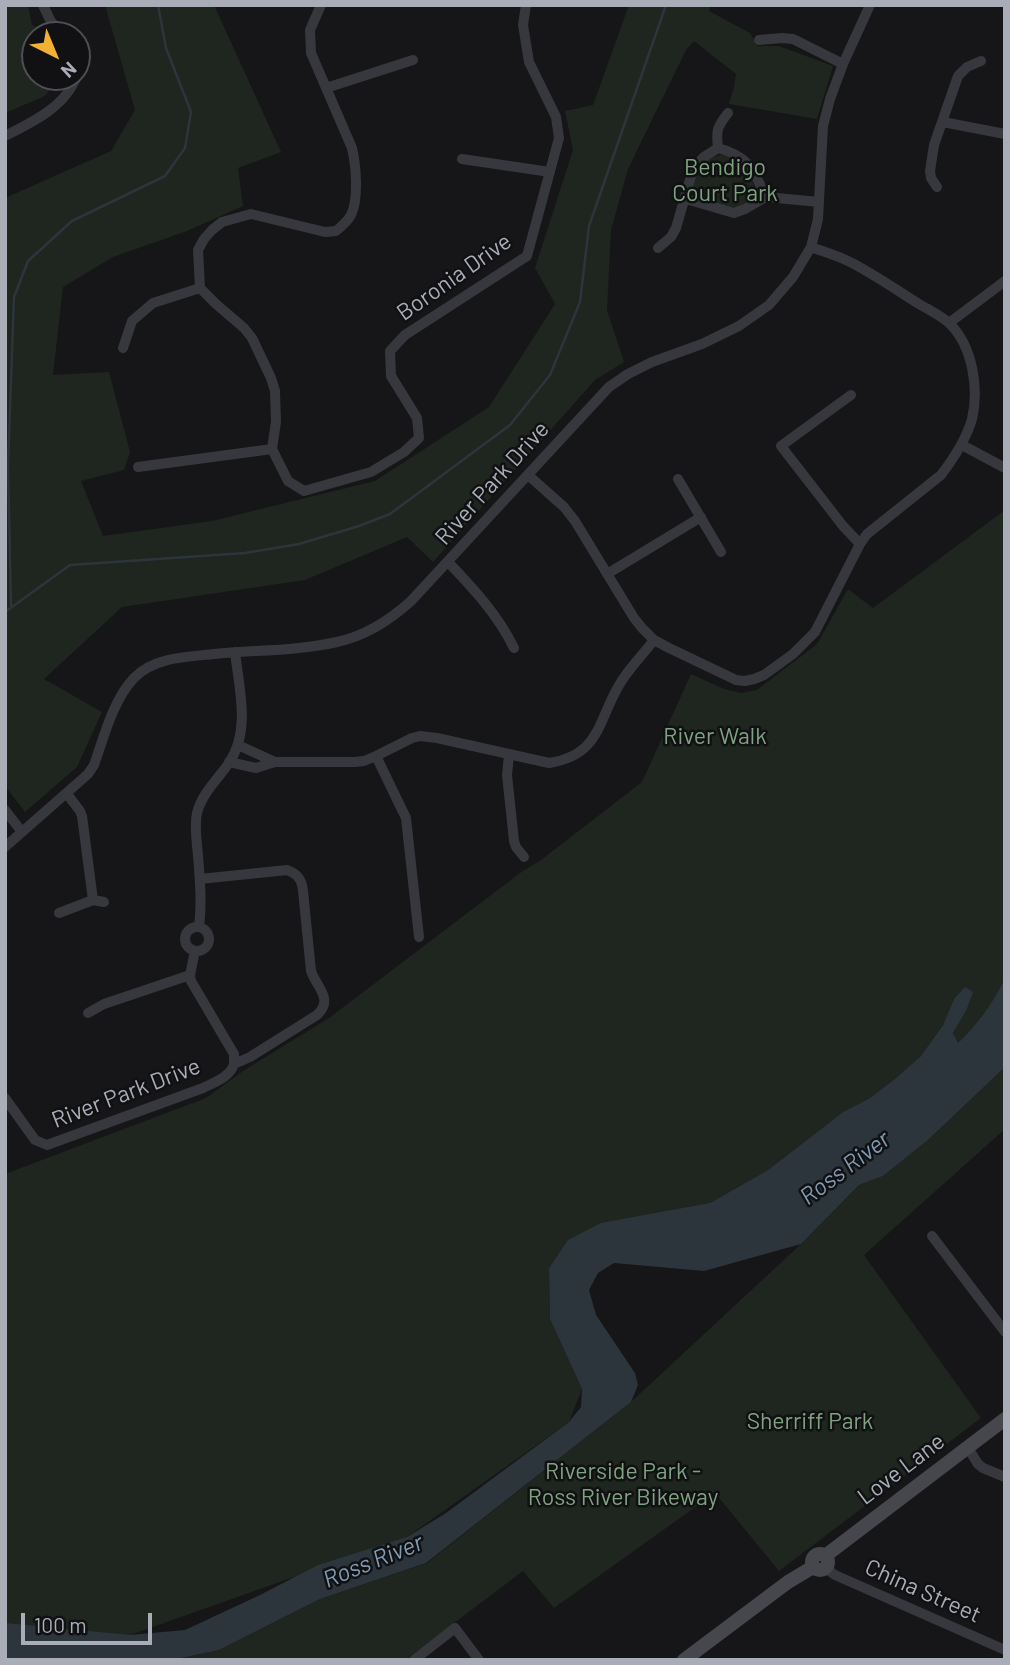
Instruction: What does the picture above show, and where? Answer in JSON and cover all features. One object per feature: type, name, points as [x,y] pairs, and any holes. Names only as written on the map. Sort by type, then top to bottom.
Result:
[{"type":"street","points":[[43,5],[51,21]]},
{"type":"street","points":[[138,467],[272,449],[276,422],[275,391],[271,378],[252,338],[200,288],[198,250],[212,229],[222,222],[251,214],[325,232],[337,231],[354,210],[355,163],[352,148],[311,53],[310,30],[319,8],[306,5]]},
{"type":"street","name":"Boronia Drive","points":[[272,449],[288,481],[304,491],[371,472],[404,452],[419,438],[417,418],[391,376],[390,351],[405,335],[527,256],[559,138],[556,117],[529,62],[523,25],[526,5]]},
{"type":"street","name":"River Park Drive","points":[[5,847],[88,774],[94,765],[118,701],[127,686],[149,666],[165,661],[235,652],[317,645],[359,635],[375,627],[398,613],[411,601],[609,387],[652,362],[739,326],[783,291],[811,247],[819,202],[822,126],[843,64],[870,5]]},
{"type":"street","points":[[759,40],[793,39],[843,64]]},
{"type":"street","points":[[326,88],[413,60]]},
{"type":"street","points":[[937,187],[931,178],[933,145],[961,71],[972,63],[981,61]]},
{"type":"street","points":[[5,136],[39,118],[68,91]]},
{"type":"street","points":[[718,148],[718,126],[728,113]]},
{"type":"street","points":[[943,122],[1005,134]]},
{"type":"street","points":[[658,248],[671,237],[686,199],[693,169],[704,157],[718,148],[730,151],[748,162],[766,197]]},
{"type":"street","points":[[462,159],[550,172]]},
{"type":"street","points":[[686,199],[734,213],[766,197],[819,202]]},
{"type":"street","points":[[528,475],[570,514],[634,618],[654,640],[736,680],[745,681],[764,675],[793,654],[815,632],[860,544],[875,526],[941,475],[950,463],[962,445],[974,405],[972,369],[965,345],[949,323],[847,260],[811,247]]},
{"type":"street","points":[[949,323],[1005,281]]},
{"type":"street","points":[[123,348],[132,321],[153,303],[200,288]]},
{"type":"street","points":[[851,396],[781,446],[860,544]]},
{"type":"street","points":[[962,445],[1005,468]]},
{"type":"street","points":[[678,479],[721,552]]},
{"type":"street","points":[[607,574],[701,517]]},
{"type":"street","points":[[448,562],[477,592],[504,630],[513,648]]},
{"type":"street","points":[[229,762],[256,768],[275,762],[355,762],[376,756],[420,736],[549,763],[565,760],[584,749],[596,733],[617,688],[654,640]]},
{"type":"street","points":[[234,1064],[231,1049],[193,986],[190,975],[195,951],[187,945],[186,935],[190,930],[199,927],[200,879],[196,816],[202,799],[238,745],[242,718],[235,652]]},
{"type":"street","points":[[238,745],[275,762]]},
{"type":"street","points":[[509,755],[507,775],[514,841],[524,857]]},
{"type":"street","points":[[376,756],[406,818],[419,937]]},
{"type":"street","points":[[59,913],[99,901],[82,816],[67,794]]},
{"type":"street","points":[[5,810],[22,832]]},
{"type":"street","name":"River Park Drive","points":[[5,1098],[9,1110],[35,1140],[47,1145],[203,1088],[224,1077],[234,1064],[317,1016],[326,1000],[311,971],[303,891],[299,877],[287,870],[200,879]]},
{"type":"street","points":[[88,1013],[104,1004],[190,975]]},
{"type":"street","points":[[932,1236],[1005,1332]]},
{"type":"street","name":"Love Lane","points":[[685,1660],[788,1582],[821,1563],[1005,1419]]},
{"type":"street","points":[[968,1448],[983,1468],[1005,1477]]},
{"type":"street","name":"China Street","points":[[821,1563],[835,1575],[1005,1650]]},
{"type":"street","points":[[414,1660],[454,1628],[480,1660]]},
{"type":"green space","points":[[5,5],[28,5],[31,21],[21,21],[21,91],[49,91],[45,96],[5,113]]},
{"type":"green space","points":[[105,5],[214,5],[281,152],[238,168],[243,206],[187,231],[113,257],[63,287],[53,375],[109,372],[130,452],[124,470],[81,481],[103,536],[212,521],[375,481],[489,407],[555,304],[535,268],[573,150],[565,111],[593,105],[629,5],[711,5],[709,11],[750,33],[757,46],[779,46],[833,66],[817,119],[729,104],[736,74],[694,41],[686,50],[628,169],[611,230],[607,310],[624,362],[595,380],[433,562],[407,537],[305,580],[122,607],[44,679],[102,712],[77,767],[25,812],[5,786],[5,198],[111,151],[135,110]]},
{"type":"green space","name":"Bendigo Court Park","points":[[725,154],[745,165],[757,193],[754,199],[738,208],[707,201],[691,193],[700,167],[710,159]]},
{"type":"green space","name":"River Walk","points":[[1005,510],[1005,978],[990,1005],[971,1029],[957,1044],[953,1033],[966,1011],[954,999],[943,1025],[921,1056],[870,1098],[843,1112],[768,1170],[710,1203],[568,1241],[549,1268],[550,1319],[582,1389],[569,1422],[407,1537],[130,1635],[5,1635],[5,1174],[206,1098],[243,1071],[329,1018],[642,782],[691,674],[724,689],[741,693],[757,690],[817,644],[848,589],[873,608]]},
{"type":"green space","points":[[1005,1067],[1005,1129],[864,1255],[981,1418],[779,1571],[715,1493],[554,1608],[523,1571],[405,1660],[172,1660],[219,1650],[320,1599],[427,1563],[631,1402],[801,1244],[859,1185],[883,1176],[928,1140]]},
{"type":"water","name":"Ross River","points":[[1005,978],[1005,1067],[928,1140],[883,1176],[859,1185],[801,1244],[704,1271],[614,1263],[598,1273],[589,1290],[596,1315],[635,1373],[638,1385],[631,1402],[426,1563],[320,1599],[219,1650],[172,1660],[5,1660],[5,1623],[130,1635],[185,1630],[318,1565],[407,1537],[446,1513],[569,1422],[581,1407],[582,1389],[550,1319],[549,1268],[568,1240],[601,1223],[710,1203],[768,1170],[843,1112],[870,1098],[921,1056],[943,1025],[954,999],[965,987],[973,992],[953,1033],[958,1043],[984,1013]]},
{"type":"waterway","points":[[11,605],[8,466],[14,297],[28,261],[72,221],[165,176],[185,148],[191,112],[166,48],[158,5]]},
{"type":"waterway","points":[[5,612],[70,565],[245,553],[299,544],[359,526],[390,514],[510,425],[550,375],[580,302],[589,226],[666,5]]},
{"type":"park label","name":"Sherriff Park","points":[[810,1421]]},
{"type":"park label","name":"Riverside Park - Ross River Bikeway","points":[[623,1484]]}]
